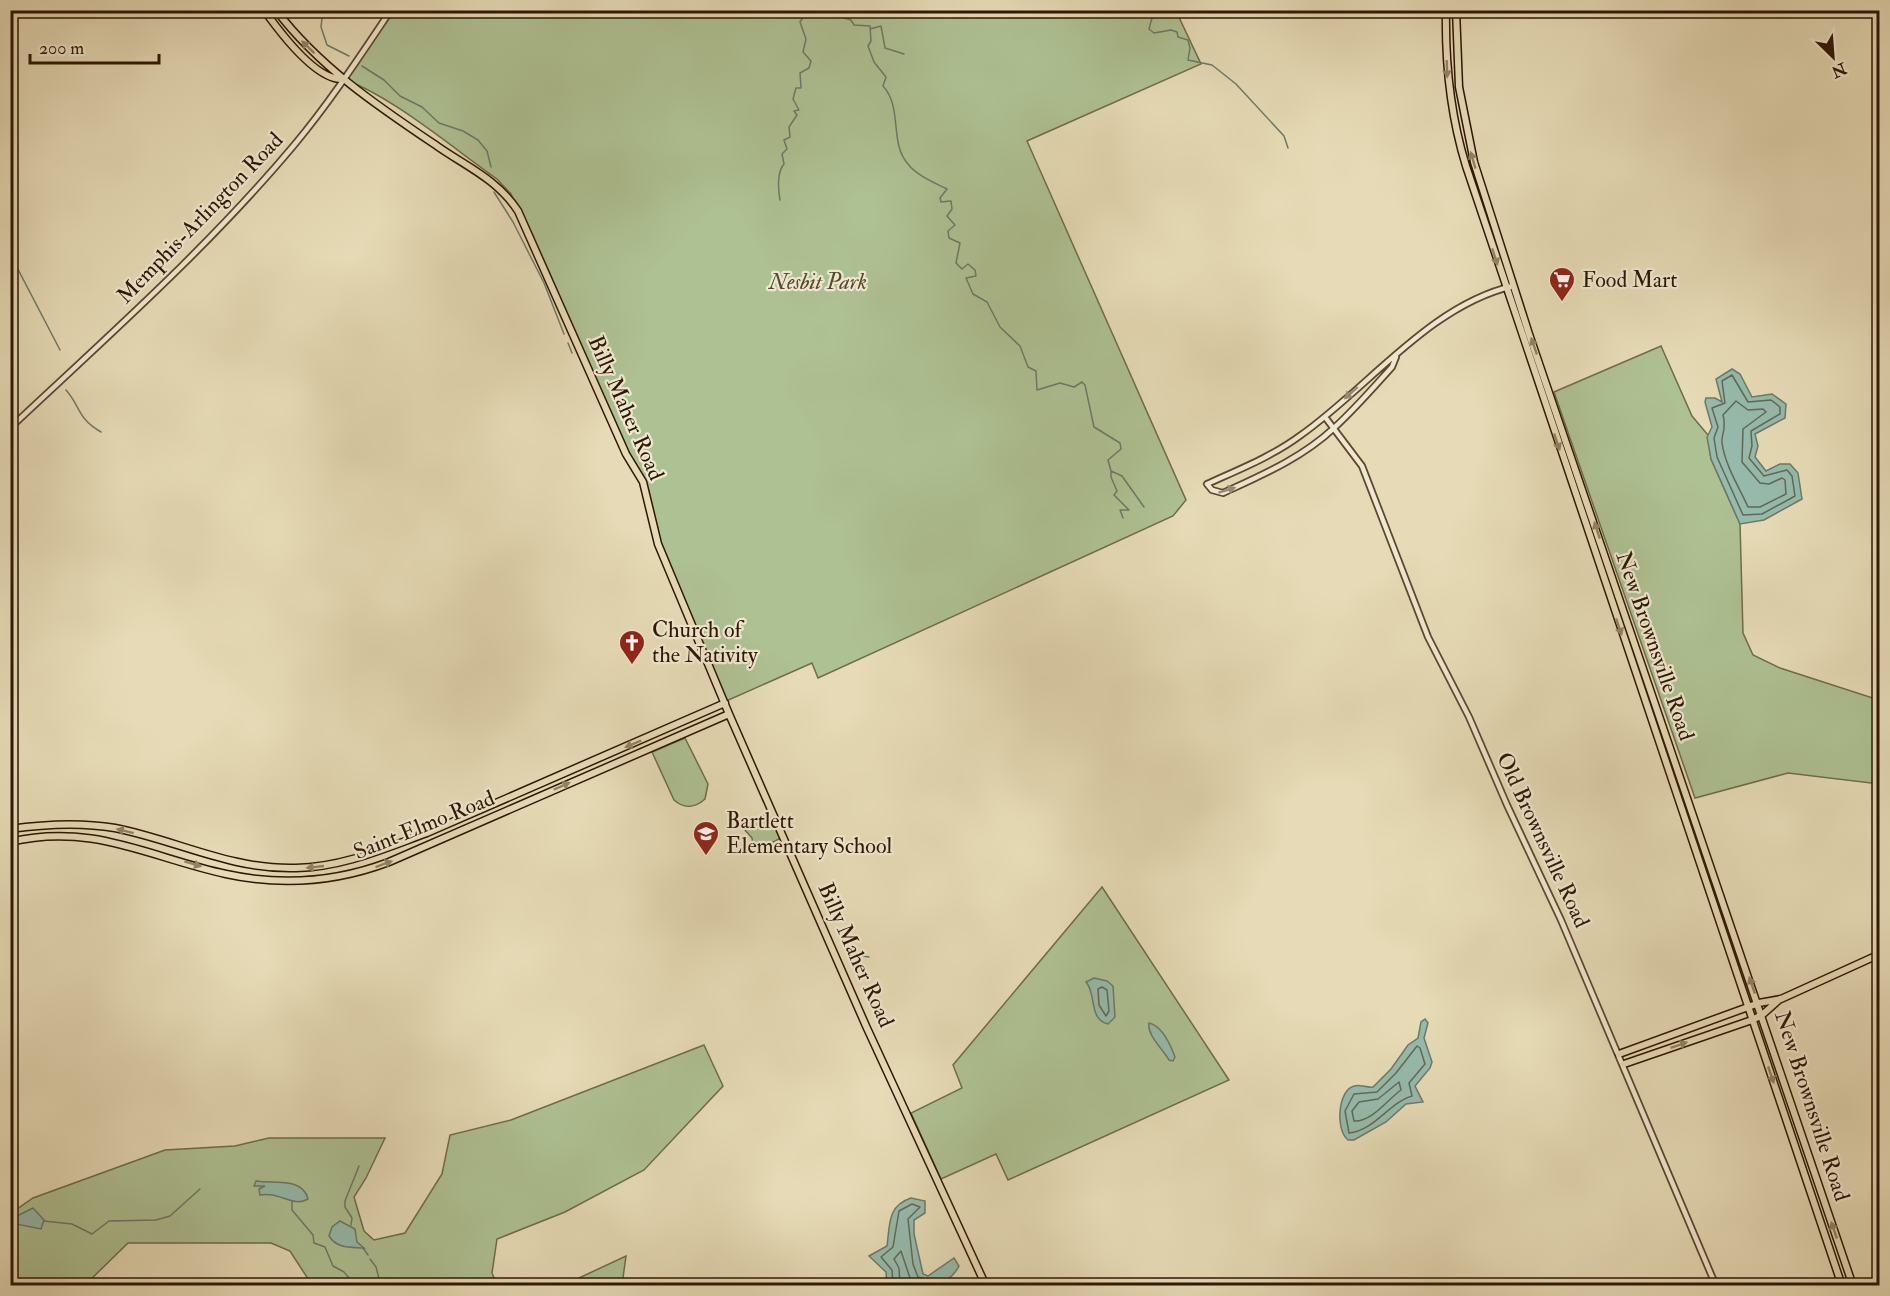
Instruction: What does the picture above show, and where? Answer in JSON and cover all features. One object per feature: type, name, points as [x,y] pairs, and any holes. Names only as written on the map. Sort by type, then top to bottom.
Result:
[{"type":"main road","points":[[264,10],[286,39],[320,71],[334,80],[344,80]]},
{"type":"main road","points":[[276,10],[306,45],[344,80]]},
{"type":"main road","name":"New Brownsville Road","points":[[1446,10],[1448,84],[1455,128],[1504,288],[1842,1286]]},
{"type":"main road","name":"New Brownsville Road","points":[[1455,10],[1456,57],[1466,130],[1513,286],[1759,1003],[1853,1286]]},
{"type":"main road","name":"Billy Maher Road","points":[[344,80],[454,158],[488,177],[502,189],[518,211],[626,453],[643,482],[658,544],[729,714],[866,1026],[986,1286]]},
{"type":"main road","name":"Saint Elmo Road","points":[[10,830],[61,824],[113,828],[223,861],[294,868],[344,862],[377,853],[725,703]]},
{"type":"main road","name":"Saint Elmo Road","points":[[10,842],[59,838],[116,842],[223,874],[270,881],[344,876],[389,862],[729,714]]},
{"type":"main road","points":[[678,724],[683,734]]},
{"type":"main road","points":[[650,736],[654,746]]},
{"type":"main road","points":[[294,868],[294,881]]},
{"type":"main road","points":[[1620,1054],[1759,1003],[1781,999],[1880,954]]},
{"type":"main road","points":[[1624,1064],[1752,1020],[1762,1015],[1781,999]]},
{"type":"street","name":"Memphis-Arlington Road","points":[[10,428],[210,237],[293,146],[344,80],[391,10]]},
{"type":"street","points":[[1396,357],[1392,368],[1334,428],[1306,450],[1264,474],[1223,493],[1216,493],[1210,488],[1208,484],[1275,452],[1325,417],[1387,362],[1441,320],[1463,306],[1513,286]]},
{"type":"street","name":"Old Brownsville Road","points":[[1325,417],[1362,466],[1428,637],[1469,717],[1620,1054],[1716,1286]]},
{"type":"green space","name":"Nesbit Park","points":[[391,11],[1176,11],[1201,64],[1027,141],[1186,500],[1173,516],[818,678],[812,663],[724,702],[657,538],[644,486],[607,414],[511,194],[497,179],[402,110],[343,79]]},
{"type":"green space","points":[[1661,346],[1692,416],[1708,435],[1711,459],[1740,524],[1743,633],[1753,655],[1780,668],[1879,700],[1879,784],[1788,773],[1695,798],[1554,392]]},
{"type":"green space","points":[[685,738],[708,784],[705,799],[690,806],[682,805],[674,800],[652,752]]},
{"type":"green space","points":[[766,814],[772,817],[780,835],[779,839],[761,849],[759,845],[753,847],[752,838],[745,830],[750,828],[748,822]]},
{"type":"green space","points":[[1102,887],[1229,1080],[1008,1180],[996,1154],[941,1179],[911,1113],[962,1088],[953,1065]]},
{"type":"green space","points":[[704,1045],[723,1086],[644,1170],[565,1212],[497,1239],[492,1273],[497,1285],[312,1285],[290,1251],[271,1243],[128,1243],[85,1285],[11,1285],[10,1214],[33,1198],[165,1150],[235,1146],[269,1138],[385,1138],[354,1197],[364,1231],[374,1240],[405,1233],[442,1174],[450,1135],[511,1120]]},
{"type":"green space","points":[[626,1256],[622,1285],[564,1285]]},
{"type":"water","points":[[1732,369],[1740,374],[1752,397],[1772,394],[1786,404],[1785,418],[1755,434],[1758,446],[1755,457],[1766,471],[1780,464],[1790,464],[1798,473],[1802,499],[1764,520],[1740,524],[1711,459],[1707,437],[1712,427],[1705,402],[1706,398],[1715,398],[1722,402],[1716,379]]},
{"type":"water","points":[[1094,978],[1107,981],[1113,986],[1115,1017],[1108,1024],[1102,1021],[1095,1012],[1086,982]]},
{"type":"water","points":[[1425,1019],[1428,1023],[1424,1038],[1432,1062],[1430,1068],[1415,1086],[1423,1102],[1406,1104],[1386,1122],[1354,1140],[1348,1140],[1341,1128],[1340,1120],[1344,1095],[1354,1086],[1373,1087],[1391,1069],[1408,1045],[1418,1038],[1421,1022]]},
{"type":"water","points":[[1149,1023],[1158,1028],[1165,1037],[1175,1057],[1173,1061],[1169,1060],[1153,1038]]},
{"type":"water","points":[[256,1181],[294,1184],[305,1192],[308,1199],[297,1202],[273,1195],[260,1195],[259,1189],[265,1186],[254,1186]]},
{"type":"water","points":[[911,1198],[925,1201],[925,1213],[914,1220],[914,1234],[923,1274],[928,1276],[954,1258],[959,1266],[946,1280],[937,1284],[887,1285],[886,1272],[869,1256],[887,1246],[894,1211],[903,1201]]},
{"type":"water","points":[[33,1208],[44,1220],[41,1229],[11,1223],[11,1219]]},
{"type":"water","points":[[340,1221],[355,1229],[357,1242],[364,1248],[345,1246],[332,1240],[329,1236],[332,1227]]},
{"type":"waterway","points":[[323,10],[321,27],[327,45],[349,56]]},
{"type":"waterway","points":[[807,10],[804,16],[818,10]]},
{"type":"waterway","points":[[833,10],[837,16],[851,20],[854,25],[870,26],[871,41],[868,46],[874,62],[886,77],[883,86],[893,105],[902,156],[916,172],[947,189],[940,198],[941,202],[951,201],[952,209],[947,216],[955,225],[948,231],[949,238],[960,243],[956,263],[962,269],[968,264],[975,270],[976,276],[966,278],[973,294],[987,302],[1000,327],[1020,346],[1028,367],[1036,371],[1037,390],[1060,383],[1074,387],[1082,382],[1085,385],[1094,427],[1120,443],[1121,449],[1108,460],[1111,471],[1122,476],[1144,507]]},
{"type":"waterway","points":[[1135,10],[1136,14],[1148,14],[1152,18],[1149,29],[1154,33],[1171,30],[1177,32],[1178,37],[1188,40],[1190,48],[1188,60],[1212,65],[1236,84],[1284,136],[1288,148]]},
{"type":"waterway","points":[[780,200],[779,176],[784,164],[782,154],[787,149],[784,140],[790,137],[789,127],[797,115],[794,111],[799,110],[793,99],[796,88],[801,88],[800,73],[809,68],[811,61],[803,52],[806,39],[800,22],[804,16]]},
{"type":"waterway","points":[[870,29],[881,26],[885,48],[904,54]]},
{"type":"waterway","points":[[362,66],[384,80],[400,96],[422,107],[439,123],[463,131],[478,140],[487,151],[491,167]]},
{"type":"waterway","points":[[494,192],[513,222],[544,283],[564,334]]},
{"type":"waterway","points":[[10,254],[60,350]]},
{"type":"waterway","points":[[568,343],[572,353]]},
{"type":"waterway","points":[[66,390],[83,417],[101,432]]},
{"type":"waterway","points":[[1111,471],[1117,491],[1114,495],[1129,510],[1120,510],[1123,518]]},
{"type":"waterway","points":[[851,954],[869,957]]},
{"type":"waterway","points":[[351,1225],[352,1218],[345,1207],[345,1201],[359,1166]]},
{"type":"waterway","points":[[44,1221],[72,1224],[92,1234],[109,1221],[156,1220],[170,1216],[200,1189]]},
{"type":"waterway","points":[[292,1201],[292,1210],[313,1235],[314,1243],[325,1247],[333,1266],[344,1272],[356,1286]]},
{"type":"waterway","points":[[363,1248],[368,1255]]},
{"type":"waterway","points":[[370,1259],[376,1267],[381,1286]]},
{"type":"place","name":"Food Mart","points":[[1562,303]]},
{"type":"place","name":"Church of the Nativity","points":[[632,666]]},
{"type":"place","name":"Bartlett Elementary School","points":[[706,857]]}]
